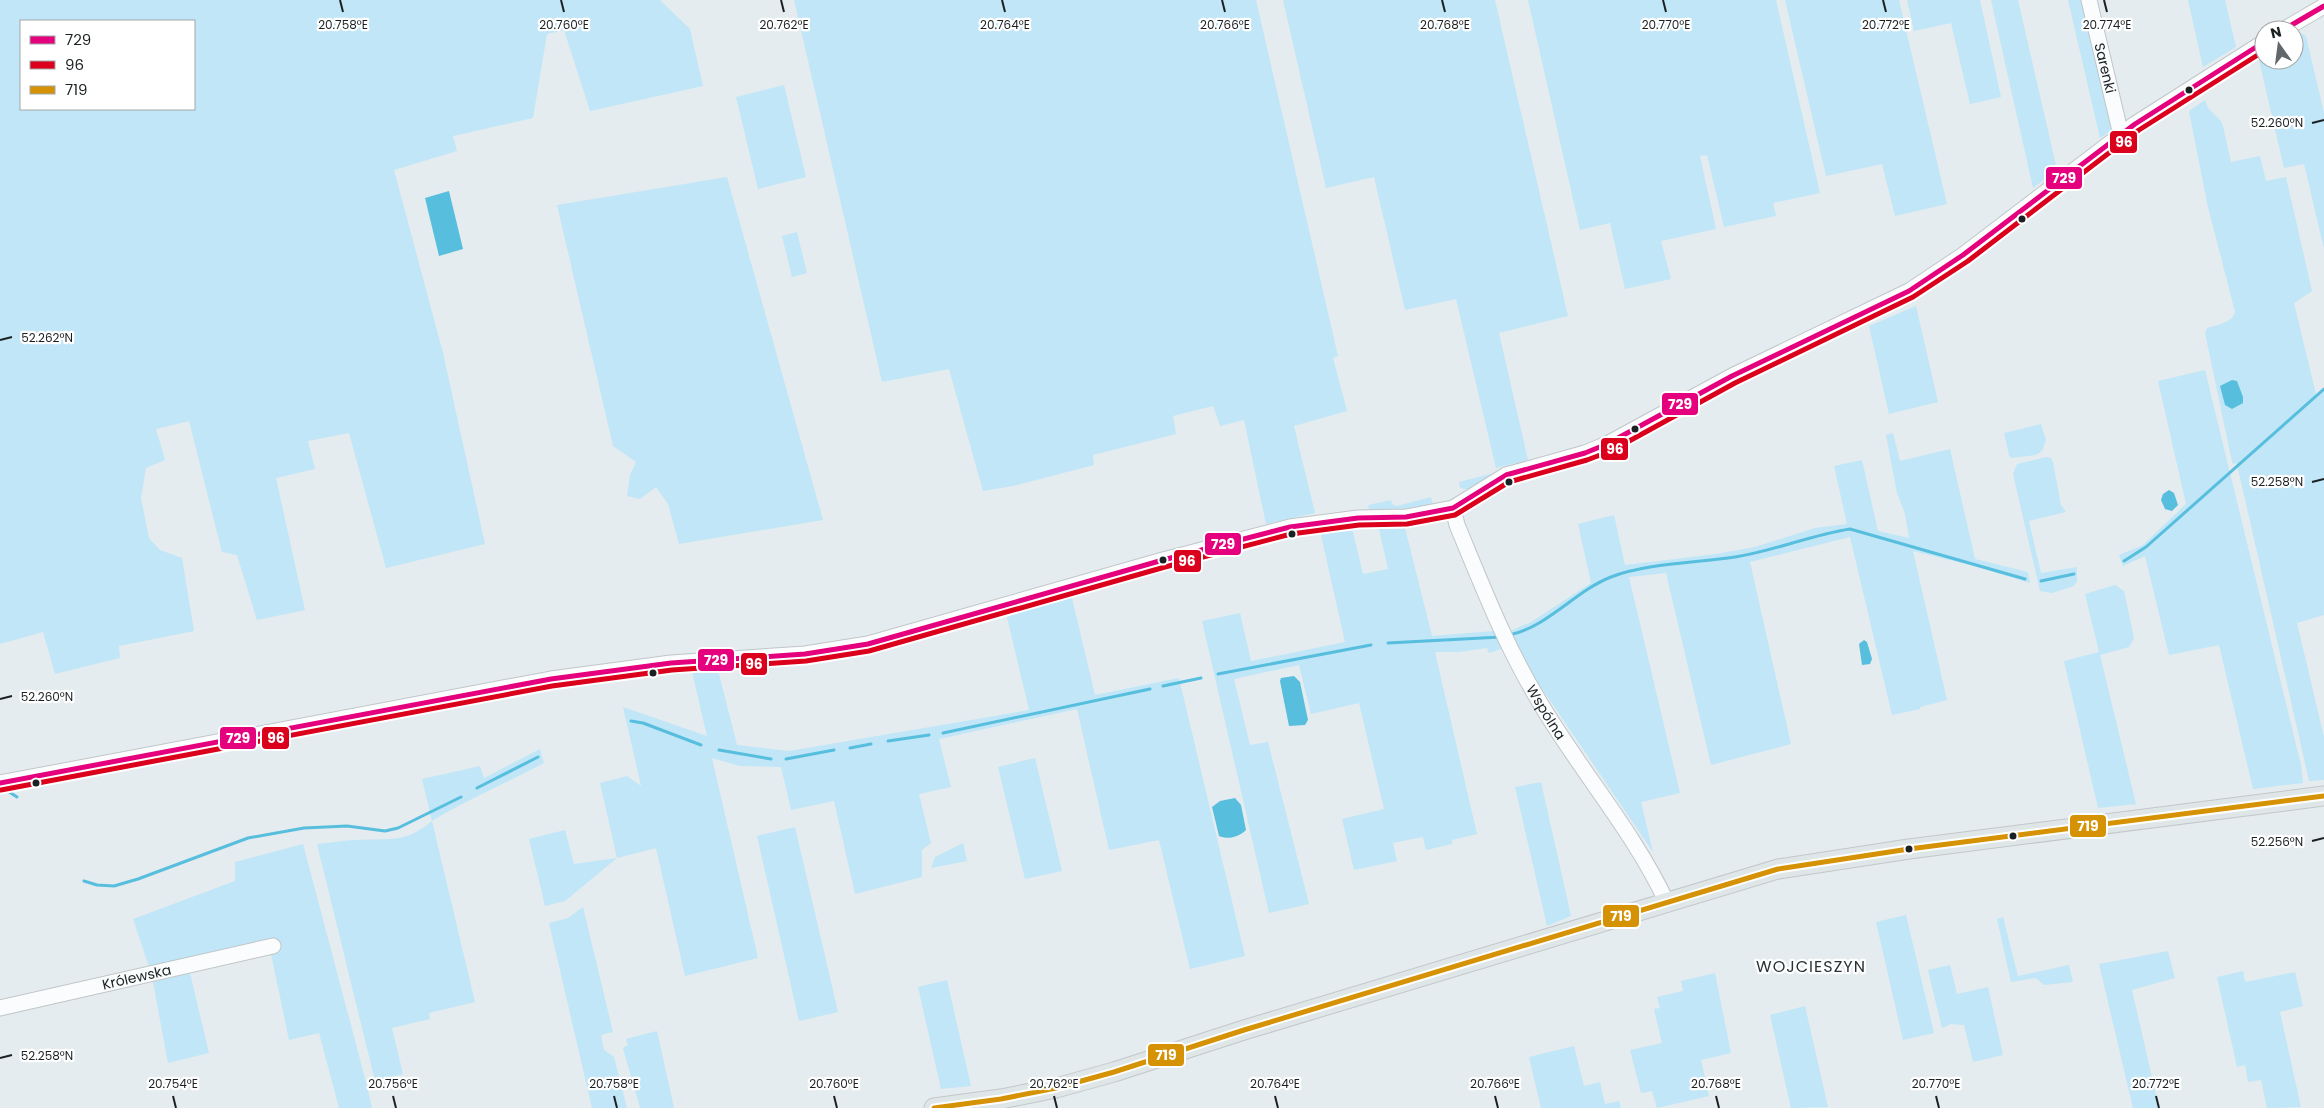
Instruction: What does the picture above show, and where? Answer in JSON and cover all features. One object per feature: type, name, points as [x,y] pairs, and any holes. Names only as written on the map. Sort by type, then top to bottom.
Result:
[{"type":"main road","points":[[934,1108],[1002,1099],[1086,1080],[1778,869],[1802,864],[2324,796]]},
{"type":"street","name":"Sarenki","points":[[2089,0],[2121,135]]},
{"type":"street","points":[[2300,20],[2324,6]]},
{"type":"street","points":[[0,783],[551,679],[671,664],[805,654],[868,644],[1163,560],[1290,527],[1358,518],[1406,517],[1453,508],[1506,475],[1607,444],[1740,372],[1909,291],[1964,255],[2121,135],[2182,92],[2254,48]]},
{"type":"street","name":"Wspólna","points":[[1453,508],[1458,525],[1508,647],[1539,702],[1648,867],[1667,903]]},
{"type":"street","name":"Królewska","points":[[0,1008],[273,946]]},
{"type":"shaded area","points":[[0,0],[660,0],[690,29],[703,86],[590,111],[564,30],[547,34],[533,118],[453,136],[457,151],[394,170],[443,353],[485,544],[386,568],[349,433],[308,441],[315,469],[276,478],[305,610],[257,620],[237,555],[222,552],[189,421],[156,429],[165,460],[146,468],[141,498],[149,538],[160,550],[182,558],[194,631],[119,646],[120,658],[55,674],[43,632],[0,644]]},
{"type":"shaded area","points":[[794,0],[1256,0],[1338,356],[1333,358],[1347,411],[1294,426],[1315,513],[1266,524],[1244,420],[1220,426],[1213,406],[1173,416],[1176,434],[1093,455],[1094,465],[1013,486],[983,491],[949,369],[882,382]]},
{"type":"shaded area","points":[[1283,0],[1495,0],[1568,316],[1499,333],[1528,460],[1496,468],[1456,299],[1405,310],[1374,177],[1326,188]]},
{"type":"shaded area","points":[[1528,0],[1776,0],[1820,193],[1773,203],[1776,216],[1724,227],[1707,155],[1700,156],[1716,229],[1661,241],[1671,279],[1625,289],[1610,223],[1580,230]]},
{"type":"shaded area","points":[[1785,0],[1899,0],[1947,204],[1895,216],[1882,164],[1826,176]]},
{"type":"shaded area","points":[[1907,0],[1980,0],[2001,97],[1970,104],[1951,23],[1914,31]]},
{"type":"shaded area","points":[[1991,0],[2018,0],[2057,170],[2033,188]]},
{"type":"shaded area","points":[[2068,0],[2094,0],[2123,123],[2100,138]]},
{"type":"shaded area","points":[[2188,0],[2225,0],[2236,47],[2203,67]]},
{"type":"shaded area","points":[[2304,35],[2306,36],[2324,113],[2324,249],[2304,164],[2284,168],[2261,70],[2304,70]]},
{"type":"shaded area","points":[[784,85],[806,177],[758,189],[736,97]]},
{"type":"shaded area","points":[[2205,100],[2208,108],[2222,122],[2231,162],[2260,156],[2266,181],[2286,177],[2312,291],[2294,303],[2316,394],[2324,387],[2324,615],[2297,623],[2324,737],[2324,780],[2309,781],[2239,473],[2236,463],[2233,464],[2232,462],[2205,333],[2207,328],[2231,319],[2235,312],[2207,203],[2189,111]]},
{"type":"shaded area","points":[[727,177],[823,520],[679,544],[668,504],[656,487],[640,499],[627,496],[630,475],[636,462],[613,446],[557,205]]},
{"type":"shaded area","points":[[797,232],[807,273],[792,277],[782,236]]},
{"type":"shaded area","points":[[1916,306],[1938,402],[1889,414],[1869,326]]},
{"type":"shaded area","points":[[2205,370],[2301,765],[2303,783],[2253,789],[2219,645],[2169,655],[2145,556],[2123,566],[2119,555],[2143,545],[2186,504],[2158,381]]},
{"type":"shaded area","points":[[2041,424],[2046,440],[2042,451],[2036,455],[2011,458],[2004,433]]},
{"type":"shaded area","points":[[1893,433],[1900,461],[1950,449],[1975,559],[2028,572],[2030,583],[1974,566],[1913,551],[1947,700],[1920,707],[1920,709],[1892,715],[1850,537],[1750,562],[1791,744],[1711,765],[1666,573],[1629,577],[1680,793],[1641,802],[1653,852],[1534,677],[1515,644],[1512,630],[1531,622],[1591,583],[1578,524],[1614,515],[1625,565],[1716,554],[1755,547],[1815,528],[1847,524],[1834,466],[1862,460],[1878,531],[1909,538],[1905,514],[1897,493],[1886,435]]},
{"type":"shaded area","points":[[2046,457],[2051,458],[2053,462],[2061,505],[2066,512],[2029,521],[2041,573],[2077,567],[2077,581],[2074,586],[2052,593],[2040,591],[2013,474],[2017,464]]},
{"type":"shaded area","points":[[1494,473],[1469,490],[1460,488],[1459,482]]},
{"type":"shaded area","points":[[1431,497],[1434,508],[1370,512],[1368,505],[1391,500],[1392,504],[1397,506]]},
{"type":"shaded area","points":[[1352,528],[1363,574],[1388,569],[1379,529],[1405,528],[1432,636],[1494,631],[1501,649],[1489,653],[1487,648],[1459,652],[1435,652],[1477,834],[1452,840],[1452,844],[1426,850],[1423,837],[1393,843],[1397,861],[1354,870],[1342,819],[1384,809],[1359,703],[1311,714],[1299,665],[1234,679],[1250,745],[1268,742],[1309,904],[1269,913],[1202,621],[1240,613],[1251,661],[1345,642],[1320,531]]},
{"type":"shaded area","points":[[2115,585],[2124,591],[2134,638],[2129,647],[2100,655],[2136,804],[2098,808],[2064,661],[2099,652],[2085,594]]},
{"type":"shaded area","points":[[1071,594],[1095,695],[1179,678],[1245,956],[1190,969],[1159,840],[1109,850],[1077,709],[939,739],[951,787],[919,794],[931,843],[922,850],[922,877],[855,894],[834,801],[791,810],[781,767],[740,766],[712,758],[758,958],[685,976],[656,848],[617,858],[600,783],[627,776],[641,786],[623,707],[707,736],[692,672],[718,670],[737,745],[789,751],[1029,710],[1006,613]]},
{"type":"shaded area","points":[[540,749],[544,763],[459,805],[432,821],[422,779],[480,766],[484,778]]},
{"type":"shaded area","points":[[1035,758],[1062,871],[1025,879],[998,767]]},
{"type":"shaded area","points":[[1541,782],[1571,916],[1547,926],[1515,787]]},
{"type":"shaded area","points":[[432,821],[475,1002],[429,1013],[430,1019],[392,1028],[403,1074],[375,1081],[317,844],[405,837]]},
{"type":"shaded area","points":[[795,827],[838,1012],[799,1021],[757,836]]},
{"type":"shaded area","points":[[565,830],[574,864],[617,858],[565,901],[545,906],[529,839]]},
{"type":"shaded area","points":[[963,843],[967,861],[931,868],[935,857]]},
{"type":"shaded area","points":[[303,844],[372,1108],[339,1108],[319,1033],[289,1040],[271,954],[149,967],[133,919],[235,881],[235,862]]},
{"type":"shaded area","points":[[583,907],[613,1032],[601,1035],[604,1050],[614,1057],[627,1108],[592,1108],[549,923],[568,918]]},
{"type":"shaded area","points":[[1906,915],[1934,1033],[1903,1040],[1876,922]]},
{"type":"shaded area","points":[[2003,917],[2018,976],[2069,965],[2073,982],[2044,985],[2036,978],[2011,982],[1997,919]]},
{"type":"shaded area","points":[[2168,951],[2175,978],[2132,990],[2159,1108],[2133,1108],[2099,964]]},
{"type":"shaded area","points":[[1950,965],[1957,994],[1988,987],[2003,1055],[1973,1062],[1964,1025],[1951,1024],[1942,1028],[1928,970]]},
{"type":"shaded area","points":[[2243,971],[2245,982],[2295,972],[2303,1006],[2280,1012],[2301,1107],[2267,1108],[2261,1080],[2248,1082],[2245,1065],[2237,1067],[2217,977]]},
{"type":"shaded area","points":[[190,973],[209,1053],[168,1063],[153,982]]},
{"type":"shaded area","points":[[1715,973],[1731,1053],[1701,1060],[1709,1096],[1657,1108],[1652,1091],[1641,1093],[1630,1050],[1662,1043],[1654,1009],[1660,1008],[1657,997],[1683,991],[1681,981]]},
{"type":"shaded area","points":[[947,980],[971,1086],[941,1089],[918,987]]},
{"type":"shaded area","points":[[1805,1006],[1828,1107],[1791,1108],[1770,1015]]},
{"type":"shaded area","points":[[657,1031],[674,1108],[640,1108],[623,1048],[628,1045],[626,1039]]},
{"type":"shaded area","points":[[1574,1046],[1584,1086],[1600,1082],[1605,1104],[1619,1101],[1621,1108],[1541,1108],[1529,1057]]},
{"type":"water","points":[[449,191],[463,249],[439,256],[425,198]]},
{"type":"water","points":[[2232,380],[2237,381],[2243,397],[2243,403],[2232,409],[2225,405],[2220,386]]},
{"type":"water","points":[[2169,490],[2174,493],[2178,505],[2172,511],[2165,509],[2161,500],[2163,494]]},
{"type":"water","points":[[1864,640],[1867,642],[1872,659],[1870,664],[1862,665],[1859,644]]},
{"type":"water","points":[[1294,676],[1300,682],[1308,720],[1305,725],[1289,726],[1280,681],[1281,678]]},
{"type":"water","points":[[1235,798],[1241,805],[1246,830],[1233,837],[1219,836],[1212,807],[1220,801]]},
{"type":"waterway","points":[[2124,561],[2146,547],[2324,389]]},
{"type":"waterway","points":[[1509,635],[1536,625],[1598,583],[1625,572],[1656,566],[1750,554],[1850,529],[2025,579]]},
{"type":"waterway","points":[[2041,581],[2074,574]]},
{"type":"waterway","points":[[1388,643],[1501,637]]},
{"type":"waterway","points":[[1218,674],[1371,645]]},
{"type":"waterway","points":[[1163,686],[1201,678]]},
{"type":"waterway","points":[[943,733],[1150,689]]},
{"type":"waterway","points":[[631,721],[643,723],[701,745]]},
{"type":"waterway","points":[[888,741],[929,735]]},
{"type":"waterway","points":[[850,748],[871,744]]},
{"type":"waterway","points":[[719,750],[771,759]]},
{"type":"waterway","points":[[786,759],[834,750]]},
{"type":"waterway","points":[[477,788],[538,757]]},
{"type":"waterway","points":[[3,788],[17,797]]},
{"type":"waterway","points":[[84,881],[97,885],[114,886],[138,879],[248,838],[304,828],[347,826],[385,831],[398,828],[461,797]]},
{"type":"transit line","name":"729","points":[[2300,20],[2324,6]]},
{"type":"transit line","name":"729","points":[[0,783],[551,679],[671,663],[805,654],[868,644],[1163,560],[1290,527],[1358,518],[1406,517],[1453,508],[1506,475],[1585,453],[1607,444],[1732,376],[1909,291],[1963,255],[2135,124],[2254,48]]},
{"type":"transit line","name":"96","points":[[1,790],[552,686],[672,670],[806,661],[869,651],[1165,567],[1291,534],[1359,525],[1407,524],[1455,515],[1509,482],[1587,460],[1611,451],[1735,383],[1913,297],[1968,261],[2139,130],[2254,57]]},
{"type":"transit line","name":"719","points":[[934,1108],[1001,1099],[1056,1088],[1114,1072],[1244,1030],[1778,869],[1909,849],[2324,796]]},
{"type":"district","name":"WOJCIESZYN","points":[[1811,966]]}]
